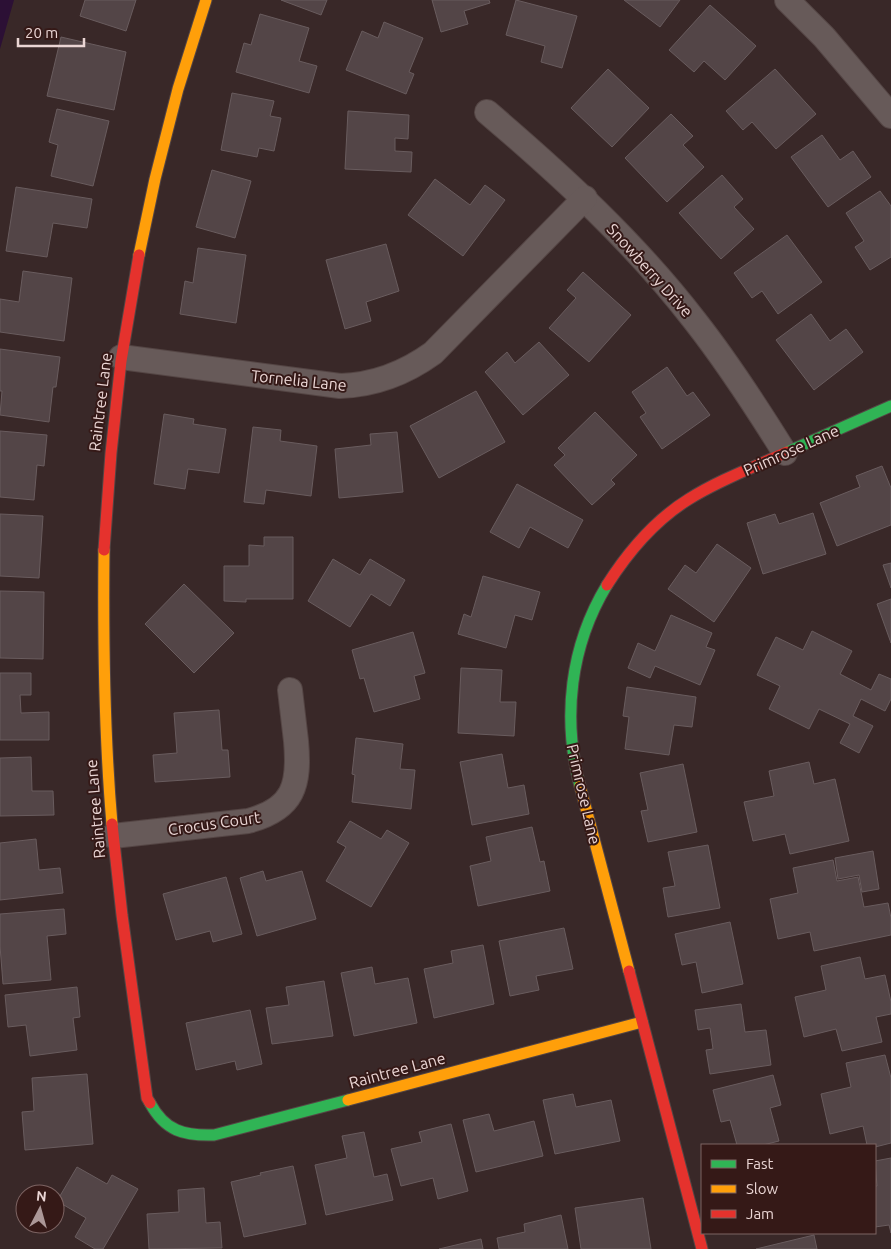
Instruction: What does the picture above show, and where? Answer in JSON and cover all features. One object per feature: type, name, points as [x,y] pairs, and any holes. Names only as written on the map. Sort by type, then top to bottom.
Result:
[{"type":"street","name":"Raintree Lane","points":[[206,0],[164,140],[141,238],[121,356],[104,532],[102,632],[105,733],[113,836],[147,1098],[155,1113],[167,1125],[181,1134],[214,1135],[642,1022]]},
{"type":"street","points":[[787,0],[824,37],[891,116]]},
{"type":"street","name":"Snowberry Drive","points":[[488,112],[556,170],[643,259],[695,320],[742,385],[785,452]]},
{"type":"street","name":"Tornelia Lane","points":[[121,356],[331,386],[356,386],[389,378],[404,372],[433,353],[585,198]]},
{"type":"street","name":"Primrose Lane","points":[[702,1249],[575,764],[570,709],[574,672],[586,628],[605,587],[626,556],[650,529],[679,506],[710,487],[891,406]]},
{"type":"street","name":"Crocus Court","points":[[113,836],[248,821],[265,817],[279,808],[290,795],[296,780],[298,763],[290,690]]},
{"type":"shaded area","points":[[0,0],[14,0],[0,49]]},
{"type":"building","points":[[85,0],[136,0],[126,31],[80,16]]},
{"type":"building","points":[[281,0],[327,0],[321,15]]},
{"type":"building","points":[[432,0],[489,0],[490,3],[464,11],[468,24],[441,32]]},
{"type":"building","points":[[516,0],[577,16],[562,68],[541,62],[545,46],[506,35]]},
{"type":"building","points":[[624,0],[680,0],[660,27]]},
{"type":"building","points":[[710,5],[756,46],[725,80],[704,61],[694,72],[669,50]]},
{"type":"building","points":[[260,14],[309,28],[299,61],[317,66],[309,93],[236,72],[244,43],[251,45]]},
{"type":"building","points":[[384,22],[423,38],[409,72],[414,74],[406,94],[346,70],[362,31],[378,38]]},
{"type":"building","points":[[61,37],[126,52],[114,110],[47,96]]},
{"type":"building","points":[[608,69],[649,108],[612,147],[571,108]]},
{"type":"building","points":[[775,69],[816,114],[776,149],[752,122],[743,130],[726,111]]},
{"type":"building","points":[[232,93],[274,101],[270,116],[281,118],[274,151],[259,148],[257,157],[221,150]]},
{"type":"building","points":[[57,109],[109,121],[93,186],[51,176],[58,145],[49,142]]},
{"type":"building","points":[[348,111],[409,115],[408,139],[395,138],[395,151],[412,152],[411,172],[345,169]]},
{"type":"building","points":[[671,114],[693,136],[683,145],[704,167],[667,202],[625,158]]},
{"type":"building","points":[[822,135],[840,160],[853,151],[871,177],[828,207],[791,157]]},
{"type":"building","points":[[212,170],[251,181],[235,238],[196,227]]},
{"type":"building","points":[[722,175],[743,199],[734,207],[754,229],[721,259],[679,213]]},
{"type":"building","points":[[435,179],[470,205],[485,185],[505,200],[463,256],[408,215]]},
{"type":"building","points":[[16,187],[92,199],[87,228],[53,223],[47,257],[6,251]]},
{"type":"building","points":[[880,191],[891,206],[891,257],[870,270],[855,247],[864,241],[846,213]]},
{"type":"building","points":[[787,235],[822,282],[778,314],[762,291],[752,298],[734,273]]},
{"type":"building","points":[[386,244],[399,291],[366,302],[371,321],[345,329],[326,260]]},
{"type":"building","points":[[198,248],[246,255],[236,323],[180,314],[185,281],[193,283]]},
{"type":"building","points":[[23,271],[72,278],[64,341],[0,332],[0,299],[19,302]]},
{"type":"building","points":[[583,272],[631,315],[589,362],[549,328],[576,298],[567,290]]},
{"type":"building","points":[[811,314],[830,341],[846,329],[863,352],[814,390],[776,340]]},
{"type":"building","points":[[539,342],[569,375],[523,415],[485,372],[507,352],[515,363]]},
{"type":"building","points":[[0,349],[60,357],[56,387],[53,387],[49,422],[0,415],[2,391],[0,391]]},
{"type":"building","points":[[667,367],[687,396],[693,392],[710,415],[662,449],[640,417],[646,413],[632,392]]},
{"type":"building","points":[[476,391],[505,442],[439,478],[410,426]]},
{"type":"building","points":[[595,412],[637,455],[611,480],[615,484],[592,505],[554,465],[565,455],[558,448]]},
{"type":"building","points":[[164,414],[194,419],[193,424],[226,429],[219,473],[188,469],[185,489],[154,484]]},
{"type":"building","points":[[253,427],[281,430],[280,441],[317,446],[311,496],[266,490],[264,504],[244,502]]},
{"type":"building","points":[[0,431],[47,435],[44,466],[37,465],[34,500],[0,497]]},
{"type":"building","points":[[397,432],[403,492],[339,498],[335,449],[371,445],[370,434]]},
{"type":"building","points":[[882,466],[891,488],[891,525],[837,546],[820,503],[860,487],[856,476]]},
{"type":"building","points":[[517,484],[583,520],[568,548],[530,527],[519,548],[490,532]]},
{"type":"building","points":[[813,513],[826,554],[763,574],[747,523],[775,514],[779,524]]},
{"type":"building","points":[[0,514],[43,516],[39,578],[0,576]]},
{"type":"building","points":[[264,537],[293,537],[293,599],[246,599],[246,602],[224,601],[224,566],[249,566],[249,545],[264,546]]},
{"type":"building","points":[[717,544],[751,568],[714,622],[668,589],[685,565],[696,573]]},
{"type":"building","points":[[333,559],[360,575],[370,559],[405,580],[390,606],[371,594],[350,627],[308,601]]},
{"type":"building","points":[[891,563],[891,588],[883,565]]},
{"type":"building","points":[[483,576],[540,592],[532,620],[515,615],[506,648],[458,634],[464,614],[471,617]]},
{"type":"building","points":[[184,584],[234,633],[194,673],[145,624]]},
{"type":"building","points":[[0,591],[44,592],[43,659],[0,658]]},
{"type":"building","points":[[891,599],[891,643],[877,604]]},
{"type":"building","points":[[671,615],[712,633],[706,647],[715,650],[700,685],[655,666],[650,678],[628,668],[638,643],[655,651]]},
{"type":"building","points":[[812,631],[852,651],[840,674],[871,690],[879,674],[891,679],[891,699],[885,711],[861,699],[853,716],[873,726],[859,753],[840,743],[850,724],[819,709],[809,729],[769,709],[780,686],[757,675],[776,637],[803,650]]},
{"type":"building","points":[[413,632],[425,673],[414,676],[420,699],[374,712],[364,678],[360,679],[352,650]]},
{"type":"building","points":[[461,668],[502,670],[500,702],[516,702],[514,736],[458,733]]},
{"type":"building","points":[[0,673],[31,673],[31,695],[20,695],[21,713],[49,712],[49,740],[0,740]]},
{"type":"building","points":[[627,687],[696,697],[692,727],[674,725],[669,755],[625,749],[629,717],[623,716]]},
{"type":"building","points":[[219,710],[222,750],[228,750],[230,777],[155,782],[153,755],[177,753],[174,713]]},
{"type":"building","points":[[356,738],[403,744],[400,769],[415,770],[411,809],[352,802],[355,775],[352,774]]},
{"type":"building","points":[[502,754],[508,788],[524,785],[529,814],[472,825],[460,762]]},
{"type":"building","points":[[31,757],[32,791],[53,791],[54,815],[0,816],[0,758]]},
{"type":"building","points":[[809,762],[814,784],[835,779],[849,841],[790,854],[785,834],[753,841],[744,802],[774,796],[769,771]]},
{"type":"building","points":[[683,764],[697,832],[648,842],[641,811],[648,810],[640,773]]},
{"type":"building","points":[[350,821],[381,839],[387,830],[409,843],[371,907],[326,881],[346,847],[337,842]]},
{"type":"building","points":[[532,827],[540,862],[544,861],[550,891],[478,906],[470,866],[491,861],[486,837]]},
{"type":"building","points":[[36,839],[39,870],[60,868],[63,893],[0,900],[0,843]]},
{"type":"building","points":[[708,845],[720,908],[668,917],[663,888],[675,886],[668,852]]},
{"type":"building","points":[[873,851],[879,889],[862,892],[859,875],[838,879],[835,858]]},
{"type":"building","points":[[833,860],[837,881],[858,877],[864,907],[888,903],[891,918],[891,935],[814,951],[810,932],[778,939],[770,899],[798,893],[793,868]]},
{"type":"building","points":[[263,871],[266,881],[302,871],[316,919],[257,936],[240,878]]},
{"type":"building","points":[[226,877],[242,934],[213,942],[210,931],[176,940],[163,894]]},
{"type":"building","points":[[64,909],[66,934],[47,936],[51,980],[3,984],[0,914]]},
{"type":"building","points":[[730,922],[743,984],[702,993],[696,962],[682,965],[675,934]]},
{"type":"building","points":[[564,928],[573,969],[536,976],[539,990],[510,996],[499,941]]},
{"type":"building","points":[[483,945],[494,1004],[434,1018],[424,969],[453,963],[451,951]]},
{"type":"building","points":[[860,957],[865,979],[885,975],[891,1002],[891,1014],[876,1017],[882,1042],[842,1051],[836,1029],[804,1037],[795,997],[826,990],[821,966]]},
{"type":"building","points":[[372,967],[375,984],[408,978],[417,1023],[354,1036],[341,973]]},
{"type":"building","points":[[324,981],[333,1036],[272,1044],[266,1008],[289,1005],[286,987]]},
{"type":"building","points":[[77,987],[80,1017],[73,1018],[77,1050],[30,1056],[26,1025],[8,1027],[5,995]]},
{"type":"building","points":[[741,1004],[745,1032],[766,1030],[771,1065],[710,1074],[706,1050],[713,1049],[710,1028],[698,1030],[695,1010]]},
{"type":"building","points":[[250,1010],[262,1064],[237,1070],[235,1061],[196,1070],[186,1023]]},
{"type":"building","points":[[885,1055],[891,1078],[891,1143],[876,1147],[876,1144],[867,1144],[863,1126],[830,1134],[821,1094],[851,1087],[846,1063]]},
{"type":"building","points":[[87,1074],[93,1144],[25,1150],[22,1112],[34,1111],[32,1078]]},
{"type":"building","points":[[773,1075],[781,1105],[770,1108],[779,1141],[767,1144],[737,1144],[730,1120],[721,1122],[713,1090]]},
{"type":"building","points":[[573,1094],[576,1107],[611,1100],[620,1141],[555,1154],[543,1100]]},
{"type":"building","points":[[489,1114],[494,1131],[534,1121],[543,1156],[476,1172],[463,1120]]},
{"type":"building","points":[[451,1124],[468,1191],[438,1199],[433,1178],[401,1186],[391,1149],[422,1142],[419,1132]]},
{"type":"building","points":[[364,1132],[374,1177],[387,1174],[393,1200],[326,1215],[315,1165],[347,1158],[342,1136]]},
{"type":"building","points":[[891,1158],[891,1233],[889,1225],[876,1227],[876,1161]]},
{"type":"building","points":[[293,1166],[306,1224],[244,1237],[231,1182]]},
{"type":"building","points":[[77,1167],[107,1184],[112,1175],[138,1189],[103,1249],[95,1249],[75,1237],[86,1218],[65,1206],[65,1187]]},
{"type":"building","points":[[204,1188],[206,1223],[220,1222],[222,1248],[149,1249],[147,1214],[179,1212],[178,1190]]},
{"type":"building","points":[[643,1198],[651,1249],[581,1249],[575,1208]]},
{"type":"building","points":[[561,1215],[568,1249],[499,1249],[497,1238],[525,1232],[524,1224]]},
{"type":"building","points":[[814,1235],[817,1249],[756,1249]]},
{"type":"building","points":[[481,1239],[483,1249],[439,1249]]},
{"type":"traffic: fast","points":[[787,452],[891,406]]},
{"type":"traffic: fast","points":[[580,786],[571,734],[573,683],[577,657],[585,633],[594,608],[607,585]]},
{"type":"traffic: fast","points":[[150,1103],[162,1120],[176,1130],[185,1133],[214,1135],[348,1100]]},
{"type":"traffic: slow","points":[[139,255],[155,179],[178,89],[206,0]]},
{"type":"traffic: slow","points":[[104,550],[105,687],[112,824]]},
{"type":"traffic: slow","points":[[580,786],[629,971]]},
{"type":"traffic: slow","points":[[348,1100],[642,1022]]},
{"type":"traffic: jam","points":[[104,550],[111,453],[121,361],[139,255]]},
{"type":"traffic: jam","points":[[607,585],[643,538],[677,507],[712,486],[787,452]]},
{"type":"traffic: jam","points":[[112,824],[122,915],[147,1098],[150,1103]]},
{"type":"traffic: jam","points":[[629,971],[702,1249]]}]
